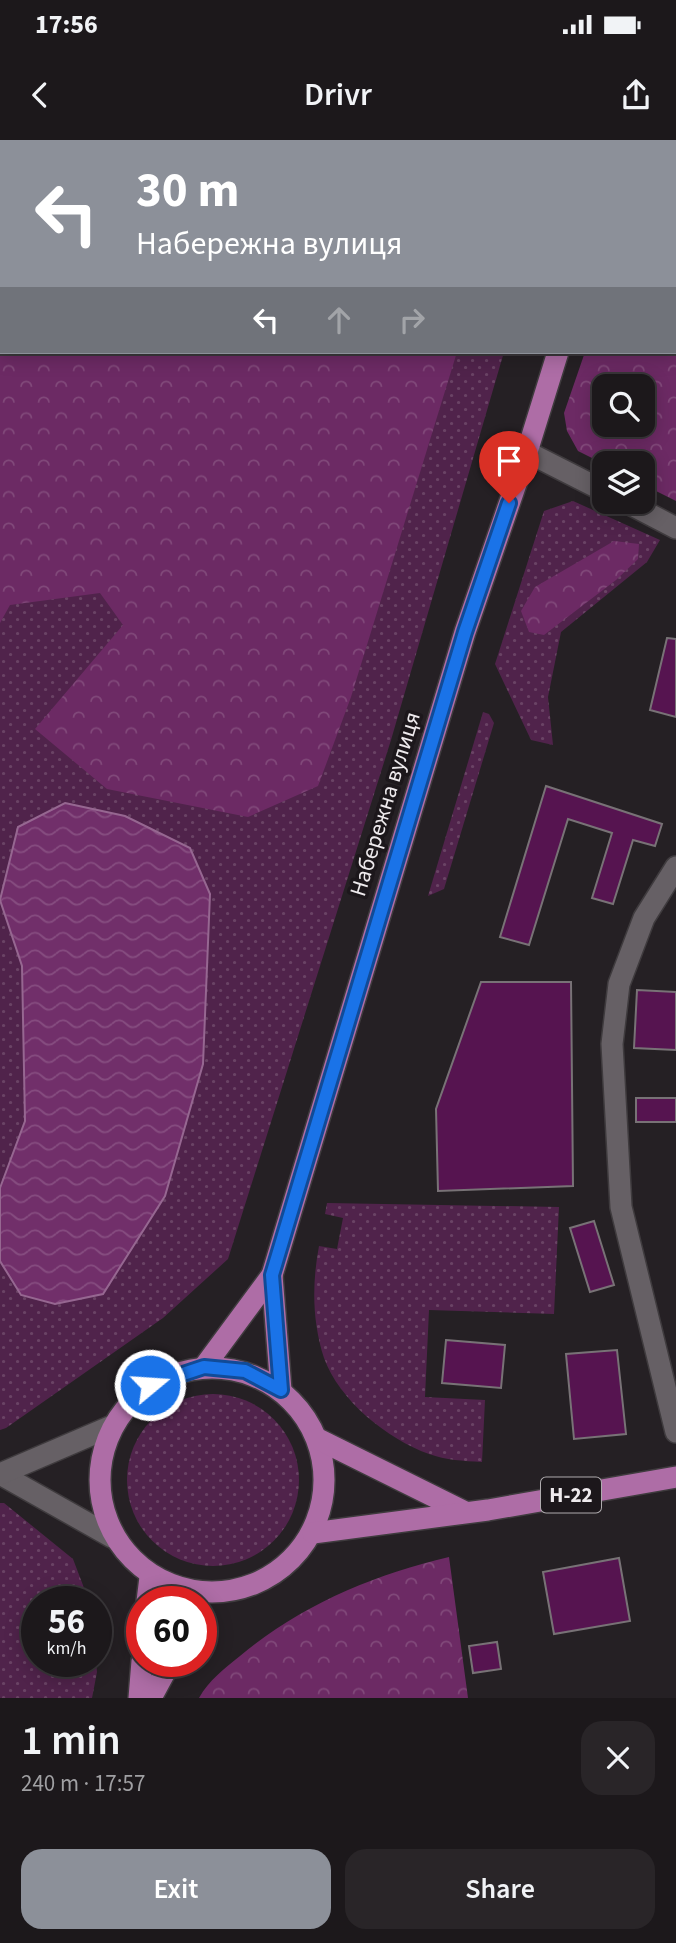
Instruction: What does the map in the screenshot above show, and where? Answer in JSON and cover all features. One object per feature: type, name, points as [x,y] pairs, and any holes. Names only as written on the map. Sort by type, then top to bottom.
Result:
[{"type":"main road","name":"Набережна вулиця","points":[[204,1367],[272,1275],[465,632],[557,354]]},
{"type":"main road","name":"Набережна вулиця","points":[[272,1275],[281,1390]]},
{"type":"main road","points":[[170,1586],[149,1577],[112,1537],[97,1482],[112,1426],[150,1385],[204,1367],[245,1371],[281,1390],[318,1439],[466,1512]]},
{"type":"main road","points":[[217,1597],[269,1579],[313,1534],[326,1486],[318,1439]]},
{"type":"main road","name":"Н-22","points":[[313,1534],[676,1477]]},
{"type":"main road","points":[[149,1577],[149,1586]]},
{"type":"main road","points":[[139,1698],[141,1677]]},
{"type":"main road","points":[[151,1698],[163,1677]]},
{"type":"street","points":[[527,452],[592,485]]},
{"type":"street","points":[[649,514],[676,528]]},
{"type":"street","points":[[676,867],[644,918],[619,984],[612,1044],[621,1207],[676,1432]]},
{"type":"street","points":[[0,1474],[112,1426]]},
{"type":"street","points":[[0,1474],[112,1537]]},
{"type":"shaded area","points":[[0,354],[503,354],[391,740],[228,1259],[163,1318],[0,1430]]},
{"type":"shaded area","points":[[573,501],[592,510],[592,514],[602,514],[660,540],[647,562],[561,632],[548,697],[553,745],[531,740],[495,664],[544,511]]},
{"type":"shaded area","points":[[483,712],[489,714],[494,723],[444,889],[428,896]]},
{"type":"shaded area","points":[[327,1203],[559,1207],[554,1314],[429,1310],[425,1397],[485,1400],[482,1462],[435,1456],[397,1439],[366,1416],[331,1374],[317,1330],[315,1274],[319,1246],[337,1249],[343,1218],[325,1214]]},
{"type":"shaded area","points":[[213,1394],[246,1401],[274,1419],[292,1447],[299,1480],[292,1513],[274,1541],[246,1559],[213,1566],[180,1559],[152,1541],[134,1513],[127,1480],[134,1447],[152,1419],[180,1401]]},
{"type":"shaded area","points":[[0,1503],[4,1503],[73,1559],[83,1586],[21,1586],[21,1677],[96,1677],[92,1698],[0,1698]]},
{"type":"green space","points":[[0,354],[456,354],[351,697],[318,786],[248,817],[107,789],[35,729],[123,625],[100,593],[10,605],[0,623]]},
{"type":"green space","points":[[584,354],[676,354],[676,501],[655,490],[655,451],[592,451],[592,458],[578,451],[567,431],[564,413]]},
{"type":"green space","points":[[614,541],[639,544],[638,559],[616,580],[544,635],[529,632],[521,611],[535,587]]},
{"type":"green space","points":[[449,1557],[468,1698],[199,1698],[223,1670],[288,1622],[339,1594],[421,1564]]},
{"type":"water","points":[[65,803],[125,816],[190,848],[210,894],[203,1064],[165,1196],[103,1294],[55,1304],[21,1295],[0,1261],[0,1188],[25,1121],[22,966],[0,900],[18,827]]},
{"type":"building","points":[[667,638],[676,639],[676,717],[650,710]]},
{"type":"building","points":[[546,786],[662,824],[655,846],[633,840],[613,904],[592,898],[612,833],[568,819],[529,945],[500,937]]},
{"type":"building","points":[[481,982],[571,982],[573,1186],[438,1191],[436,1109]]},
{"type":"building","points":[[637,990],[676,992],[676,1050],[634,1048]]},
{"type":"building","points":[[636,1098],[676,1098],[676,1122],[636,1122]]},
{"type":"building","points":[[594,1221],[614,1285],[590,1292],[570,1228]]},
{"type":"building","points":[[446,1340],[505,1345],[501,1388],[442,1383]]},
{"type":"building","points":[[617,1350],[626,1434],[574,1439],[566,1354]]},
{"type":"building","points":[[619,1558],[630,1621],[554,1634],[543,1572]]},
{"type":"building","points":[[497,1642],[501,1669],[473,1673],[469,1646]]},
{"type":"route","points":[[150,1385],[204,1367],[245,1371],[281,1390],[272,1275],[465,632],[509,503]]}]
